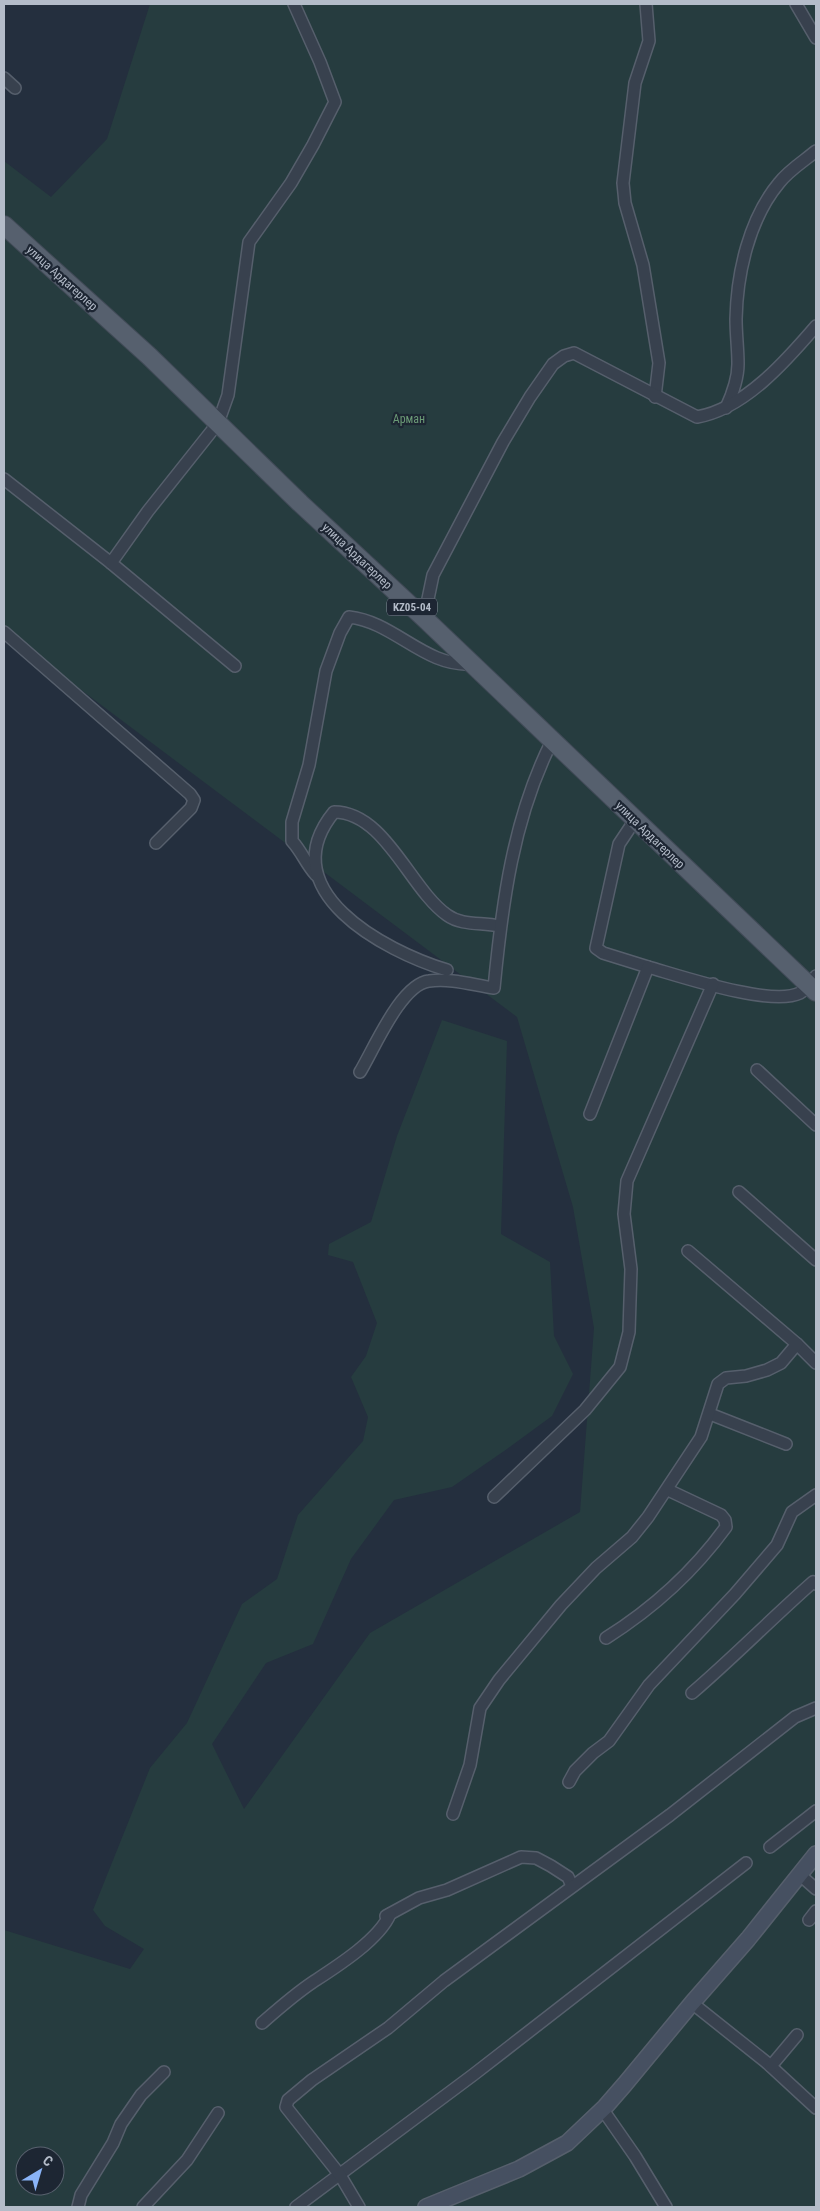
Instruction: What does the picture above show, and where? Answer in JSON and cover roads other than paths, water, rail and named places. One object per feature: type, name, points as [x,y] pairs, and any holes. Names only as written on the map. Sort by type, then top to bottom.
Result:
[{"type":"main road","name":"улица Ардагерлер","points":[[4,225],[149,356],[300,503],[424,618],[635,820],[814,985]]},
{"type":"street","points":[[111,563],[128,538],[218,423],[228,395],[249,242],[291,183],[313,145],[334,102],[323,68],[294,4]]},
{"type":"street","points":[[646,4],[649,41],[635,83],[623,183],[625,203],[643,265],[659,363],[655,397]]},
{"type":"street","points":[[796,4],[816,38]]},
{"type":"street","points":[[4,78],[15,88]]},
{"type":"street","points":[[726,409],[738,366],[736,317],[741,278],[749,241],[760,209],[789,173],[816,151]]},
{"type":"street","points":[[424,618],[433,576],[445,549],[503,442],[530,396],[553,364],[564,356],[574,353],[655,397],[697,417],[726,409],[771,375],[816,326]]},
{"type":"street","points":[[4,479],[111,563],[234,666]]},
{"type":"street","points":[[316,875],[306,864],[302,852],[292,841],[292,822],[308,765],[326,671],[340,633],[349,617],[364,618],[428,655],[456,665],[472,664]]},
{"type":"street","points":[[4,632],[190,794],[194,800],[191,808],[156,843]]},
{"type":"street","points":[[360,1072],[405,994],[427,981],[460,982],[494,988],[499,926],[523,815],[538,769],[552,741]]},
{"type":"street","points":[[447,970],[419,962],[362,931],[320,886],[316,875],[316,849],[322,827],[334,812],[347,812],[383,838],[435,905],[448,916],[460,922],[499,926]]},
{"type":"street","points":[[635,820],[620,844],[596,948],[612,956],[731,990],[780,997],[800,993],[814,985]]},
{"type":"street","points":[[590,1114],[648,967]]},
{"type":"street","points":[[494,1497],[586,1410],[620,1367],[629,1332],[631,1270],[624,1214],[627,1181],[713,984]]},
{"type":"street","points":[[757,1070],[816,1125]]},
{"type":"street","points":[[739,1192],[816,1260]]},
{"type":"street","points":[[688,1251],[797,1344],[816,1363]]},
{"type":"street","points":[[452,1814],[470,1765],[473,1737],[483,1702],[537,1633],[596,1568],[632,1538],[668,1490],[683,1462],[701,1437],[710,1414],[718,1384],[726,1378],[746,1376],[767,1370],[781,1363],[797,1344]]},
{"type":"street","points":[[710,1414],[786,1444]]},
{"type":"street","points":[[606,1638],[662,1598],[698,1562],[726,1527],[725,1520],[721,1515],[668,1490]]},
{"type":"street","points":[[569,1782],[575,1771],[593,1753],[609,1741],[649,1685],[735,1594],[777,1545],[792,1512],[816,1495]]},
{"type":"street","points":[[692,1693],[739,1653],[815,1582]]},
{"type":"street","points":[[359,2207],[340,2175],[286,2108],[288,2100],[312,2080],[388,2028],[444,1981],[670,1815],[795,1717],[816,1708]]},
{"type":"street","points":[[770,1847],[816,1810]]},
{"type":"street","points":[[434,2206],[519,2169],[567,2143],[603,2110],[748,1939],[816,1854]]},
{"type":"street","points":[[262,2023],[314,1982],[334,1970],[375,1935],[388,1915],[419,1898],[447,1890],[521,1857],[536,1858],[551,1866],[568,1877],[572,1886]]},
{"type":"street","points":[[296,2207],[480,2070],[746,1863]]},
{"type":"street","points":[[799,1874],[816,1889]]},
{"type":"street","points":[[692,2003],[771,2066],[816,2108]]},
{"type":"street","points":[[771,2066],[797,2035]]},
{"type":"street","points":[[78,2207],[81,2195],[113,2143],[120,2124],[141,2095],[164,2072]]},
{"type":"street","points":[[603,2110],[635,2156],[666,2207]]},
{"type":"street","points":[[143,2207],[187,2160],[218,2113]]},
{"type":"park label","name":"Арман","points":[[409,419]]}]
